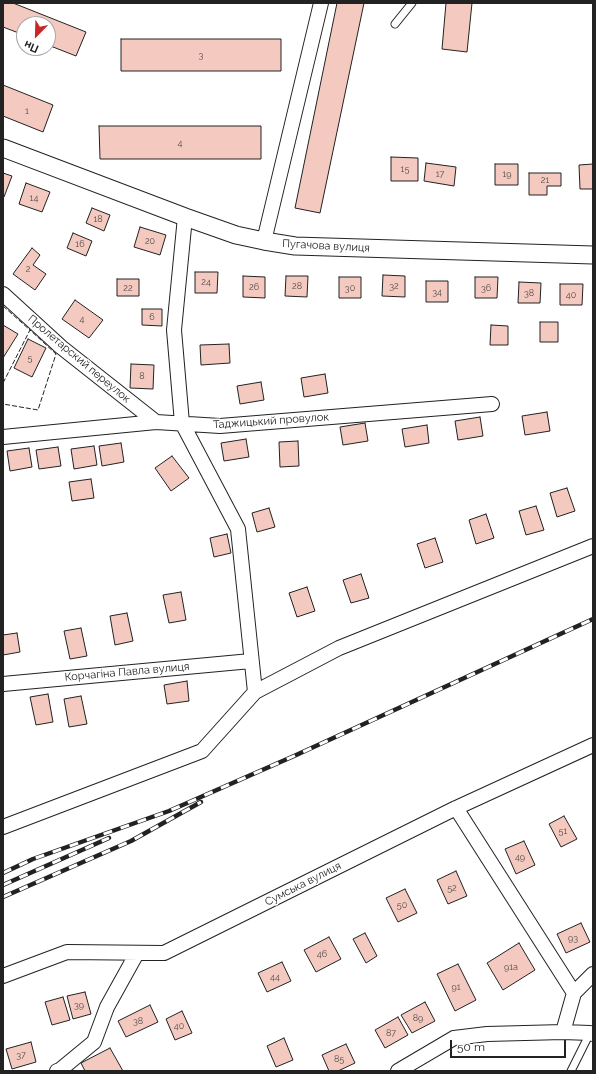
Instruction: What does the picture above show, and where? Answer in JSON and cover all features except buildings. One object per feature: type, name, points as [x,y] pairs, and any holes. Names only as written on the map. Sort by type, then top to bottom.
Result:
[{"type":"street","points":[[264,241],[321,3]]},
{"type":"street","name":"Пугачова вулиця","points":[[3,148],[185,217],[236,234],[264,241],[295,246],[593,255]]},
{"type":"street","points":[[185,217],[174,330],[182,423],[238,529],[254,692]]},
{"type":"street","name":"Пролетарский переулок","points":[[3,294],[61,347],[156,422]]},
{"type":"street","name":"Таджицький провулок","points":[[3,437],[156,422],[220,426],[492,404]]},
{"type":"street","points":[[3,827],[202,751],[254,692],[339,648],[593,546]]},
{"type":"street","name":"Корчагіна Павла вулиця","points":[[3,684],[251,661]]},
{"type":"street","name":"Сумська вулиця","points":[[3,976],[67,952],[164,954],[456,808],[593,744]]},
{"type":"street","points":[[456,808],[574,993]]},
{"type":"street","points":[[57,1071],[94,1042],[107,1007],[137,953]]},
{"type":"street","points":[[563,1032],[574,993],[593,974]]},
{"type":"street","points":[[398,1071],[454,1038],[487,1034],[563,1032],[592,1034]]},
{"type":"lane","points":[[395,24],[412,3]]},
{"type":"lane","points":[[571,1071],[592,1034]]},
{"type":"railway","points":[[3,873],[33,859],[169,811],[294,756],[593,619]]},
{"type":"railway","points":[[3,897],[131,841],[201,802]]},
{"type":"railway","points":[[3,885],[109,838]]},
{"type":"fence","points":[[3,306],[30,330]]},
{"type":"fence","points":[[3,383],[30,330],[56,354],[38,410],[3,404]]}]
